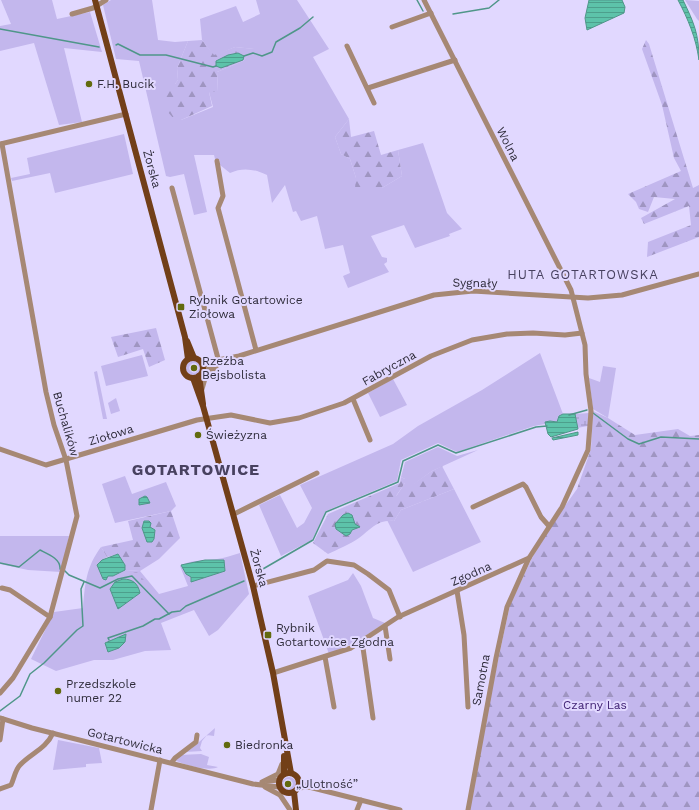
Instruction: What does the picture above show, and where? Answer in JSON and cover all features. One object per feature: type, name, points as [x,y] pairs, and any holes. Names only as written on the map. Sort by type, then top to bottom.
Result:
[{"type":"main road","name":"Żorska","points":[[96,3],[191,359]]},
{"type":"main road","points":[[191,359],[203,366],[196,377],[187,376],[183,370],[184,364],[191,359]]},
{"type":"main road","name":"Żorska","points":[[196,377],[202,391],[203,406]]},
{"type":"main road","name":"Żorska","points":[[196,377],[253,586],[273,673],[284,738],[288,774]]},
{"type":"main road","name":"Żorska","points":[[284,738],[284,753],[288,774]]},
{"type":"main road","points":[[287,793],[282,791],[279,783],[288,774],[297,777],[296,810]]},
{"type":"main road","points":[[287,793],[297,788]]},
{"type":"main road","points":[[287,793],[291,810]]},
{"type":"street","points":[[72,14],[106,0]]},
{"type":"street","name":"Wolna","points":[[424,0],[573,298]]},
{"type":"street","points":[[392,27],[431,13]]},
{"type":"street","points":[[347,46],[374,103]]},
{"type":"street","points":[[368,88],[455,60]]},
{"type":"street","name":"Buchalików","points":[[0,693],[13,678],[50,617],[77,516],[66,460],[54,426],[46,392],[1,144],[126,114]]},
{"type":"street","points":[[217,161],[223,196],[218,208],[256,350]]},
{"type":"street","points":[[172,188],[219,362]]},
{"type":"street","name":"Sygnały","points":[[203,366],[239,356],[420,298],[443,293],[476,291],[573,298],[622,295],[699,274]]},
{"type":"street","points":[[529,558],[562,507],[588,450],[591,411],[586,374],[585,345],[573,298]]},
{"type":"street","name":"Fabryczna","points":[[207,419],[232,415],[264,422],[279,422],[336,407],[426,358],[472,340],[507,334],[565,335],[582,333]]},
{"type":"street","name":"Żorska","points":[[202,391],[208,373],[219,362]]},
{"type":"street","points":[[352,399],[370,440]]},
{"type":"street","name":"Ziołowa","points":[[0,449],[46,465],[179,424],[207,419]]},
{"type":"street","points":[[234,514],[317,473]]},
{"type":"street","points":[[473,507],[523,484],[541,517],[549,526]]},
{"type":"street","name":"Zgodna","points":[[273,673],[351,648],[400,616],[529,558]]},
{"type":"street","name":"Samotna","points":[[468,810],[507,607],[529,558]]},
{"type":"street","points":[[253,586],[314,570],[328,561],[354,565],[389,590],[400,616]]},
{"type":"street","points":[[2,588],[10,590],[50,617]]},
{"type":"street","points":[[457,591],[464,635],[468,708]]},
{"type":"street","points":[[385,626],[390,659]]},
{"type":"street","points":[[362,641],[373,718]]},
{"type":"street","points":[[325,657],[334,707]]},
{"type":"street","points":[[0,740],[2,719]]},
{"type":"street","name":"Gotartowicka","points":[[2,719],[246,781],[279,783]]},
{"type":"street","points":[[0,789],[11,786],[19,766],[40,750],[50,740],[53,733]]},
{"type":"street","points":[[172,762],[196,742],[197,735]]},
{"type":"street","points":[[260,783],[279,773],[284,753]]},
{"type":"street","points":[[151,810],[160,760]]},
{"type":"street","points":[[260,783],[280,795],[291,810]]},
{"type":"street","points":[[297,788],[309,787],[400,810]]},
{"type":"street","points":[[357,810],[361,800]]},
{"type":"green space","points":[[1,0],[52,0],[57,19],[90,12],[102,52],[64,48],[82,122],[59,125],[34,43],[0,51],[0,26],[11,24]]},
{"type":"green space","points":[[111,0],[152,0],[158,40],[175,42],[188,41],[177,68],[178,80],[175,84],[181,120],[213,107],[209,92],[218,91],[217,72],[243,61],[254,49],[235,47],[214,56],[202,40],[200,19],[236,6],[243,22],[260,14],[256,0],[297,0],[329,49],[313,57],[349,119],[335,137],[341,154],[350,159],[356,178],[382,188],[402,176],[398,150],[423,143],[447,213],[462,229],[449,234],[450,236],[415,248],[404,225],[371,236],[382,257],[387,258],[387,262],[384,264],[389,272],[348,288],[343,276],[350,273],[343,245],[325,249],[317,216],[301,221],[296,211],[293,212],[285,185],[272,203],[267,175],[258,171],[244,169],[230,173],[220,165],[220,160],[215,159],[214,155],[194,155],[207,212],[194,215],[184,174],[170,177],[166,176],[139,61],[116,59],[103,5]]},
{"type":"green space","points":[[685,0],[699,1],[699,21],[697,19]]},
{"type":"green space","points":[[202,40],[214,55],[235,47],[255,49],[243,61],[217,72],[218,92],[209,92],[212,106],[181,120],[174,119],[167,111],[159,90],[175,84],[178,80],[177,68],[188,41]]},
{"type":"green space","points":[[646,40],[649,44],[693,188],[699,185],[699,237],[647,257],[648,242],[691,225],[689,206],[644,224],[641,218],[675,199],[654,197],[648,212],[639,209],[636,202],[628,194],[681,171],[674,158],[662,105],[642,49]]},
{"type":"green space","points":[[349,119],[351,137],[374,131],[381,155],[398,150],[402,176],[382,188],[355,188],[356,178],[350,159],[341,154],[335,137]]},
{"type":"green space","points":[[124,134],[133,174],[55,193],[50,173],[12,181],[11,178],[30,174],[27,158]]},
{"type":"green space","points":[[156,328],[165,360],[149,367],[143,349],[118,357],[111,337]]},
{"type":"green space","points":[[540,353],[563,414],[559,416],[557,422],[545,422],[545,424],[534,426],[457,452],[438,443],[401,460],[397,481],[326,511],[312,540],[281,556],[259,505],[280,495],[297,528],[304,523],[312,508],[300,485],[393,444],[418,426],[482,390]]},
{"type":"green space","points":[[142,355],[148,376],[106,386],[101,366]]},
{"type":"green space","points":[[193,361],[198,363],[200,368],[198,373],[193,375],[188,373],[186,368],[188,363]]},
{"type":"green space","points":[[603,366],[616,368],[608,418],[593,409],[589,378],[600,382]]},
{"type":"green space","points":[[97,371],[107,419],[103,419],[94,372]]},
{"type":"green space","points":[[393,379],[407,405],[380,417],[368,393]]},
{"type":"green space","points":[[116,398],[120,411],[111,414],[108,403]]},
{"type":"green space","name":"Czarny Las","points":[[593,411],[608,418],[635,435],[678,429],[690,436],[699,435],[699,810],[468,810],[472,781],[510,605],[532,558],[550,527],[577,489],[591,449]]},
{"type":"green space","points":[[589,413],[588,426],[577,428],[574,416],[575,414]]},
{"type":"green space","points":[[438,447],[457,456],[478,450],[432,471],[395,498],[405,483],[405,479],[401,477],[405,462]]},
{"type":"green space","points":[[442,466],[454,489],[401,510],[394,521],[379,523],[359,538],[328,554],[313,543],[328,514],[400,483],[401,477],[405,479],[405,483],[396,496],[432,471]]},
{"type":"green space","points":[[125,476],[132,494],[166,482],[176,506],[171,511],[115,523],[102,484]]},
{"type":"green space","points":[[454,489],[481,542],[413,572],[387,520],[394,521],[401,510]]},
{"type":"green space","points":[[171,511],[180,538],[159,559],[140,571],[125,570],[125,565],[118,554],[107,557],[101,547],[133,540],[128,521]]},
{"type":"green space","points":[[0,536],[69,536],[61,572],[28,570],[0,564]]},
{"type":"green space","points":[[101,547],[107,557],[102,560],[108,576],[113,576],[125,570],[140,571],[159,594],[188,586],[180,566],[194,561],[220,559],[240,553],[249,594],[218,630],[209,636],[194,610],[161,623],[171,650],[145,651],[113,660],[94,660],[56,671],[31,659],[54,612],[83,608],[89,569]]},
{"type":"green space","points":[[137,572],[157,595],[154,596],[133,573]]},
{"type":"green space","points":[[353,573],[361,586],[373,618],[385,623],[354,643],[329,654],[308,596],[348,580]]},
{"type":"green space","points":[[215,728],[214,736],[207,735]]},
{"type":"green space","points":[[207,735],[202,741],[200,748],[202,751],[185,752],[191,749]]},
{"type":"green space","points":[[58,740],[99,748],[102,763],[86,764],[86,767],[53,770]]},
{"type":"green space","points":[[201,754],[209,757],[207,765],[218,767],[209,769],[196,767],[175,760],[180,755]]},
{"type":"green space","points":[[289,777],[294,779],[296,784],[294,789],[289,791],[284,789],[282,784],[284,779]]},
{"type":"shaded area","points":[[589,0],[622,0],[625,7],[624,13],[587,30],[585,18]]},
{"type":"shaded area","points":[[678,0],[683,0],[693,22],[697,36],[699,60],[691,29]]},
{"type":"shaded area","points":[[238,53],[244,56],[243,60],[221,68],[216,66],[216,61],[228,55]]},
{"type":"shaded area","points":[[563,414],[575,414],[578,429],[551,437],[548,434],[545,422],[557,422],[559,416]]},
{"type":"shaded area","points":[[578,432],[578,435],[553,440],[552,438]]},
{"type":"shaded area","points":[[145,496],[150,503],[139,505],[139,499]]},
{"type":"shaded area","points":[[348,513],[352,515],[355,524],[360,527],[352,530],[350,534],[346,536],[336,529],[335,524],[343,515]]},
{"type":"shaded area","points":[[144,521],[149,521],[151,523],[150,527],[155,530],[154,539],[152,542],[147,542],[142,528]]},
{"type":"shaded area","points":[[118,554],[125,565],[125,570],[113,576],[108,576],[106,580],[103,579],[97,565],[102,560]]},
{"type":"shaded area","points":[[205,560],[224,560],[225,571],[191,582],[191,577],[186,574],[181,565]]},
{"type":"shaded area","points":[[123,579],[134,582],[140,593],[118,609],[110,589],[115,582]]},
{"type":"shaded area","points":[[126,634],[125,642],[119,648],[108,652],[105,643]]},
{"type":"waterway","points":[[417,0],[423,11]]},
{"type":"waterway","points":[[453,14],[489,8],[499,0]]},
{"type":"waterway","points":[[244,56],[253,53],[262,56],[272,52],[276,42],[300,28],[313,17]]},
{"type":"waterway","points":[[0,29],[99,47]]},
{"type":"waterway","points":[[116,45],[118,44],[140,55],[166,55],[213,67],[216,66]]},
{"type":"waterway","points":[[569,415],[587,410]]},
{"type":"waterway","points":[[593,413],[628,439],[639,444],[661,437],[699,439]]},
{"type":"waterway","points":[[256,573],[313,540],[326,512],[398,482],[403,461],[438,445],[456,453],[536,427],[547,426]]},
{"type":"waterway","points":[[0,563],[19,567],[40,550],[56,560],[60,565],[60,569]]},
{"type":"waterway","points":[[64,570],[69,575],[100,588],[118,579],[132,576],[169,614]]},
{"type":"waterway","points":[[109,640],[108,638],[143,626],[172,612],[180,611],[186,606],[244,581]]},
{"type":"waterway","points":[[0,711],[20,696],[30,674],[44,663],[77,630],[83,626],[81,589],[84,582]]},
{"type":"place","name":"F.H. Bucik","points":[[89,84]]},
{"type":"place","name":"Rybnik Gotartowice Ziołowa","points":[[181,307]]},
{"type":"place","name":"Rzeźba Bejsbolista","points":[[194,368]]},
{"type":"place","name":"Świeżyzna","points":[[198,435]]},
{"type":"place","name":"Rybnik Gotartowice Zgodna","points":[[268,635]]},
{"type":"place","name":"Przedszkole numer 22","points":[[58,691]]},
{"type":"place","name":"Biedronka","points":[[227,745]]},
{"type":"place","name":"„Ulotność”","points":[[288,784]]},
{"type":"district","name":"HUTA GOTARTOWSKA","points":[[583,274]]},
{"type":"district","name":"GOTARTOWICE","points":[[196,469]]}]
